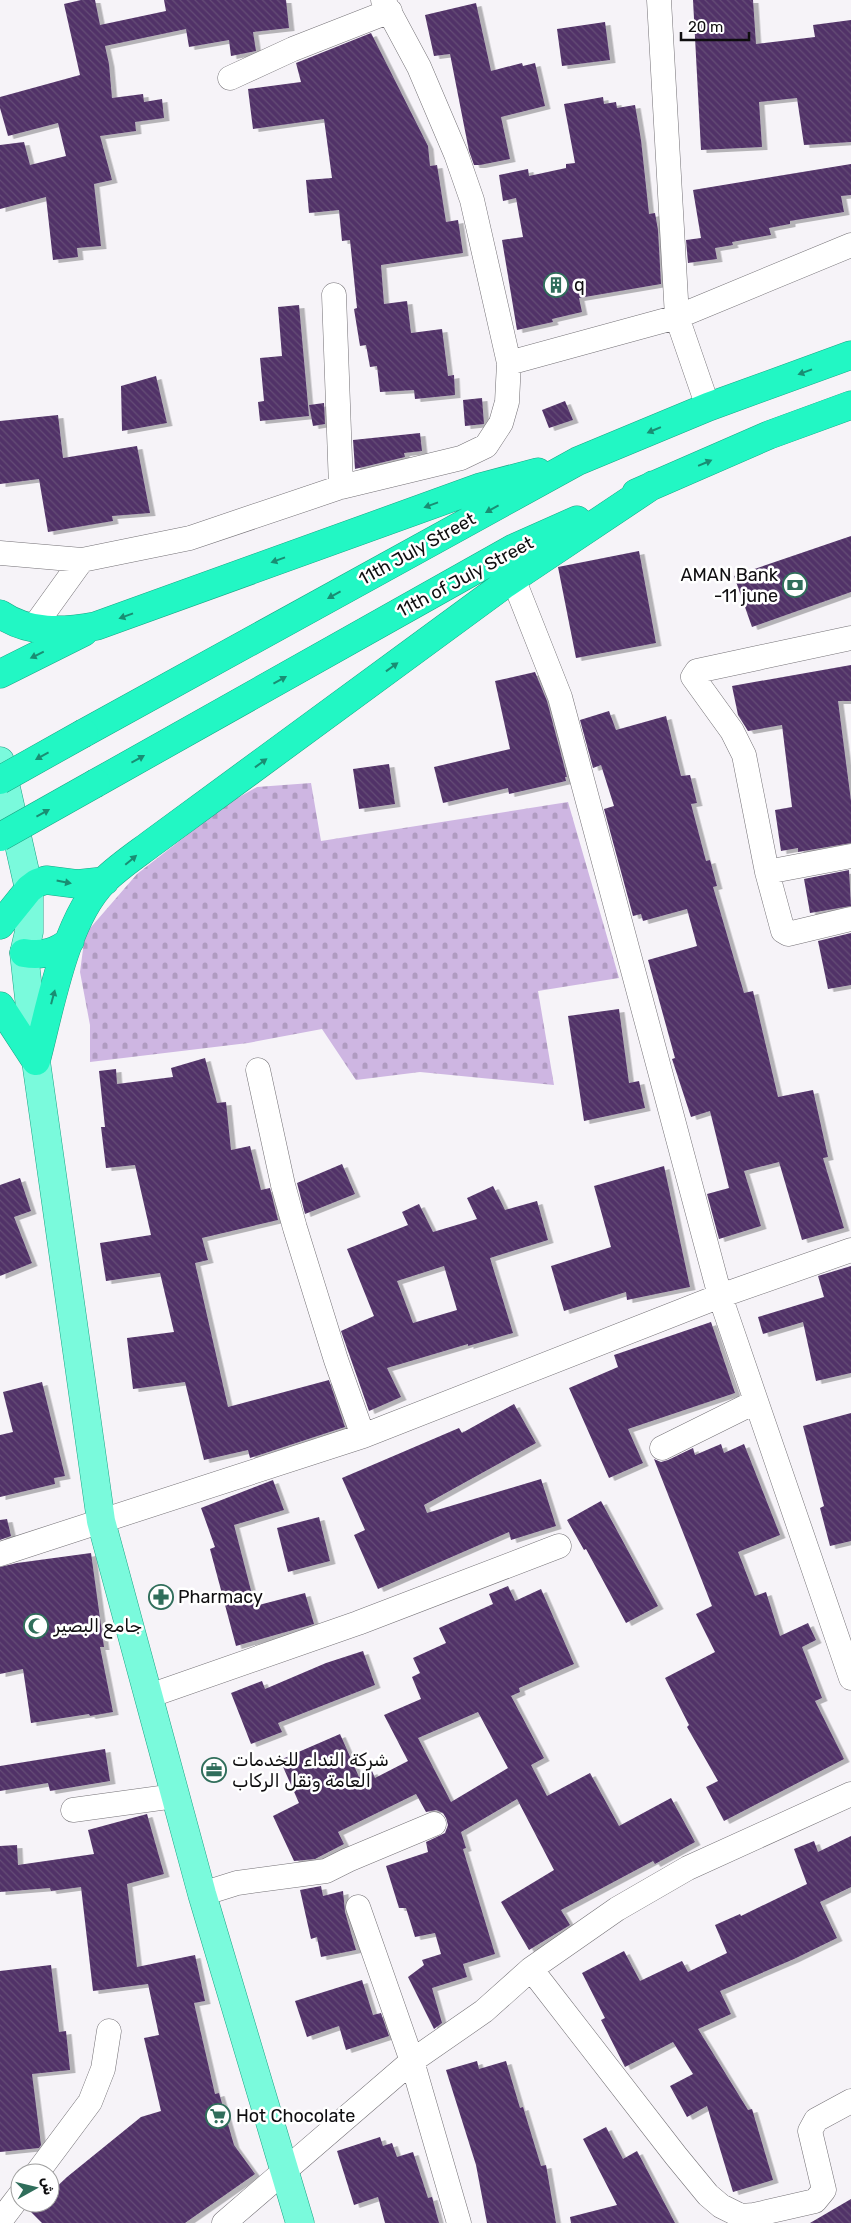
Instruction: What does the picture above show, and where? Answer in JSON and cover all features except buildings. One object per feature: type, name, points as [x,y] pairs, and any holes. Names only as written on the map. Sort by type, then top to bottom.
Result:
[{"type":"highway","name":"11th July Street","points":[[0,780],[578,462],[708,407],[851,355]]},
{"type":"highway","name":"11th of July Street","points":[[0,837],[514,548],[769,435],[851,405]]},
{"type":"highway","points":[[0,674],[96,626],[481,487],[578,462]]},
{"type":"highway","points":[[36,1061],[70,942],[90,899],[104,881],[152,843],[513,578],[653,485]]},
{"type":"highway","points":[[0,614],[33,628],[65,631],[96,626]]},
{"type":"highway","points":[[1,919],[37,883],[46,880],[77,884],[104,881]]},
{"type":"highway","points":[[24,953],[44,954],[62,948],[70,942]]},
{"type":"highway","points":[[0,1006],[36,1061]]},
{"type":"main road","points":[[0,761],[29,889],[29,932],[24,953],[36,1061],[102,1521],[202,1894],[300,2223]]},
{"type":"main road","points":[[1,919],[9,936],[24,953]]},
{"type":"street","points":[[659,0],[677,317],[708,407]]},
{"type":"street","points":[[0,553],[82,560],[190,538],[341,488],[461,458],[486,446],[501,423],[507,402],[509,364],[472,200],[456,154],[419,67],[386,6],[230,78]]},
{"type":"street","points":[[509,364],[677,317],[851,245]]},
{"type":"street","points":[[334,295],[341,488]]},
{"type":"street","points":[[33,628],[82,560]]},
{"type":"street","points":[[513,578],[560,697],[720,1296],[851,1678]]},
{"type":"street","points":[[851,638],[697,671],[693,677],[732,731],[744,755],[767,872],[783,931],[786,934],[851,919]]},
{"type":"street","points":[[767,872],[851,856]]},
{"type":"street","points":[[258,1070],[283,1185],[295,1228],[336,1360],[363,1436]]},
{"type":"street","points":[[0,1554],[363,1436],[720,1296],[851,1250]]},
{"type":"street","points":[[662,1448],[756,1402]]},
{"type":"street","points":[[149,1696],[358,1623],[560,1546]]},
{"type":"street","points":[[224,2223],[412,2061],[484,2011],[532,1969],[616,1909],[688,1868],[851,1794]]},
{"type":"street","points":[[73,1810],[175,1796]]},
{"type":"street","points":[[202,1894],[237,1883],[304,1876],[326,1871],[434,1824]]},
{"type":"street","points":[[358,1907],[412,2061],[460,2223]]},
{"type":"street","points":[[532,1969],[676,2156],[708,2195],[732,2213],[741,2216],[754,2215],[815,2201],[824,2190],[810,2131],[816,2120],[851,2101]]},
{"type":"street","points":[[44,2163],[90,2102],[104,2069],[109,2031]]},
{"type":"green space","points":[[311,783],[321,841],[568,802],[619,978],[538,991],[554,1085],[420,1072],[356,1080],[322,1029],[248,1043],[90,1062],[90,1025],[80,972],[85,934],[137,874],[227,804],[257,787]]},
{"type":"place","name":"q","points":[[556,285]]},
{"type":"place","name":"AMAN Bank -11 june","points":[[795,585]]},
{"type":"place","name":"Pharmacy","points":[[161,1597]]},
{"type":"place","name":"جامع البصير","points":[[36,1626]]},
{"type":"place","name":"شركة النداء للخدمات العامة ونقل الركاب","points":[[214,1770]]},
{"type":"place","name":"Hot Chocolate","points":[[218,2116]]}]
